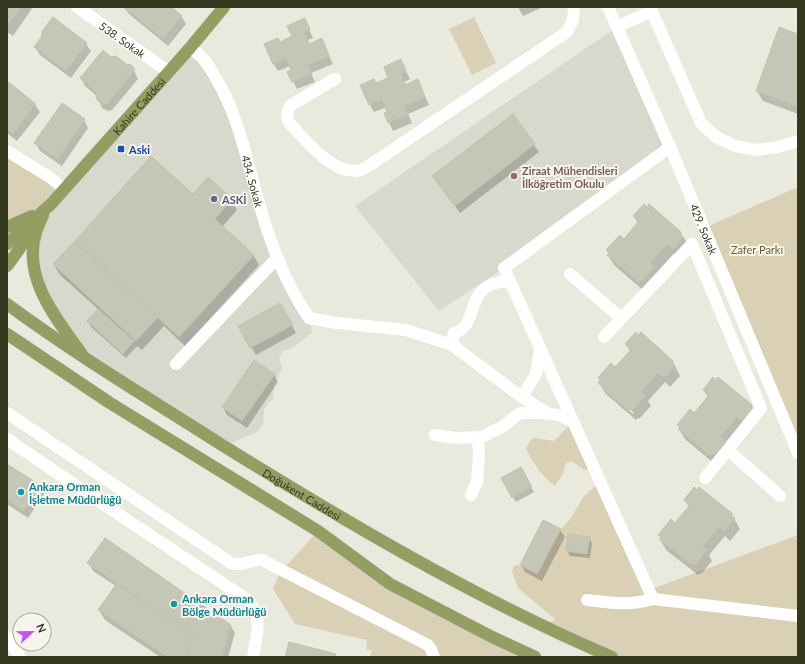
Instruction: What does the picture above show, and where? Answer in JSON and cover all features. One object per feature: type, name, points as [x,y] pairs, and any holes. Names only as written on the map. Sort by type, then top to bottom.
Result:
[{"type":"main road","name":"Kahire Caddesi","points":[[7,244],[42,214],[169,72],[224,7]]},
{"type":"main road","name":"Kahire Caddesi","points":[[7,266],[42,214]]},
{"type":"main road","points":[[7,227],[42,214]]},
{"type":"main road","points":[[42,214],[36,231],[32,253],[35,273],[41,291],[53,313],[86,360]]},
{"type":"main road","name":"Doğukent Caddesi","points":[[7,304],[86,360],[259,468],[407,555],[513,611],[612,657]]},
{"type":"main road","points":[[7,334],[110,403],[318,531],[390,584],[492,637],[536,657]]},
{"type":"street","name":"538. Sokak","points":[[77,7],[169,72]]},
{"type":"street","points":[[335,79],[288,109],[287,117],[290,124],[329,163],[346,170],[357,171],[370,165],[567,32],[573,20],[574,7]]},
{"type":"street","name":"429. Sokak","points":[[608,7],[670,147],[798,453]]},
{"type":"street","points":[[617,27],[651,9],[701,123],[716,137],[735,146],[756,150],[778,147],[798,141]]},
{"type":"street","name":"434. Sokak","points":[[190,48],[204,59],[217,80],[231,108],[242,137],[261,210],[277,258],[297,301],[309,318],[337,323],[406,330],[452,345]]},
{"type":"street","points":[[652,599],[504,268],[670,147]]},
{"type":"street","points":[[7,151],[51,178],[64,189]]},
{"type":"street","points":[[604,337],[692,244],[761,408],[705,478]]},
{"type":"street","points":[[176,364],[277,258]]},
{"type":"street","points":[[570,274],[621,318]]},
{"type":"street","points":[[509,281],[498,281],[487,286],[478,296],[465,327],[459,332],[454,333],[452,345],[522,397],[547,413]]},
{"type":"street","points":[[728,329],[744,323]]},
{"type":"street","points":[[522,397],[536,374],[540,349]]},
{"type":"street","points":[[435,435],[456,438],[478,437],[502,427],[520,413],[547,413],[559,415],[573,422]]},
{"type":"street","points":[[7,414],[231,563],[236,565],[262,560],[428,645],[434,657]]},
{"type":"street","points":[[471,495],[477,482],[479,456],[478,437]]},
{"type":"street","points":[[7,439],[248,600],[256,611],[258,618],[253,657]]},
{"type":"street","points":[[728,450],[780,496]]},
{"type":"street","points":[[587,600],[623,604],[652,599],[798,616]]},
{"type":"street","points":[[7,637],[20,657]]},
{"type":"shaded area","name":"Ziraat Mühendisleri İlköğretim Okulu","points":[[617,27],[670,147],[504,268],[439,311],[355,206]]},
{"type":"shaded area","points":[[190,48],[217,80],[261,210],[309,318],[312,333],[292,348],[283,351],[279,358],[282,367],[274,387],[273,399],[268,403],[264,410],[263,424],[257,432],[224,446],[86,360],[35,273],[43,215]]},
{"type":"green space","points":[[474,17],[496,63],[472,75],[449,29]]},
{"type":"green space","points":[[7,151],[64,189],[52,203],[7,227]]},
{"type":"green space","name":"Zafer Parkı","points":[[798,187],[798,453],[704,228]]},
{"type":"green space","points":[[573,422],[592,470],[584,470],[571,461],[565,464],[563,474],[555,486],[542,474],[526,449],[530,441],[534,438],[554,441]]},
{"type":"green space","points":[[600,482],[649,590],[798,535],[798,657],[612,657],[545,626],[555,619],[518,588],[512,571],[514,566],[520,565],[538,574],[561,529],[571,518],[584,496]]},
{"type":"green space","points":[[318,531],[390,584],[535,657],[370,657],[372,651],[366,649],[367,640],[295,624],[273,589],[279,574]]},
{"type":"building","points":[[7,7],[21,7],[7,26]]},
{"type":"building","points":[[123,7],[172,7],[182,16],[163,39]]},
{"type":"building","points":[[53,17],[87,43],[66,71],[34,47],[42,36],[42,31]]},
{"type":"building","points":[[305,18],[310,30],[304,33],[309,44],[322,38],[329,56],[308,65],[312,74],[292,82],[287,72],[291,70],[286,58],[273,64],[264,44],[278,38],[280,42],[292,36],[287,26]]},
{"type":"building","points":[[779,27],[798,34],[798,107],[756,91]]},
{"type":"building","points":[[103,50],[111,57],[116,56],[126,64],[131,65],[134,68],[134,71],[108,103],[103,104],[97,100],[95,92],[80,78]]},
{"type":"building","points":[[401,59],[406,71],[401,74],[405,85],[418,79],[425,97],[404,106],[408,115],[388,123],[384,113],[387,112],[382,99],[369,105],[360,85],[374,79],[376,83],[388,78],[384,67]]},
{"type":"building","points":[[7,81],[36,104],[13,134],[7,129]]},
{"type":"building","points":[[62,103],[85,119],[58,159],[34,143]]},
{"type":"building","points":[[513,114],[535,144],[455,206],[432,176]]},
{"type":"building","points":[[151,156],[193,194],[208,177],[232,199],[215,219],[254,255],[179,337],[75,241]]},
{"type":"building","points":[[644,204],[647,207],[649,204],[681,232],[680,234],[683,237],[673,249],[667,244],[650,263],[654,267],[642,281],[640,280],[638,282],[607,255],[609,253],[606,250],[620,235],[624,239],[639,221],[633,216]]},
{"type":"building","points":[[75,241],[158,317],[136,341],[53,264]]},
{"type":"building","points":[[280,303],[293,325],[250,348],[238,326]]},
{"type":"building","points":[[98,309],[134,341],[123,354],[87,321]]},
{"type":"building","points":[[636,332],[638,335],[641,332],[673,361],[672,363],[675,365],[664,378],[658,373],[641,392],[646,395],[633,410],[631,408],[629,410],[598,383],[600,380],[598,378],[611,363],[615,367],[631,350],[625,344]]},
{"type":"building","points":[[254,360],[275,374],[242,421],[222,407]]},
{"type":"building","points":[[713,377],[716,380],[718,377],[752,405],[750,406],[754,409],[743,422],[737,417],[721,436],[726,440],[714,455],[712,453],[710,456],[678,429],[680,427],[677,425],[690,409],[694,413],[709,395],[703,390]]},
{"type":"building","name":"Ankara Orman İşletme Müdürlüğü","points":[[7,464],[40,485],[24,511],[7,500]]},
{"type":"building","points":[[521,467],[532,487],[512,498],[501,478]]},
{"type":"building","points":[[694,487],[697,490],[699,487],[733,514],[731,516],[735,518],[724,531],[719,527],[703,546],[707,550],[695,565],[693,563],[692,565],[659,539],[661,537],[658,535],[671,519],[675,523],[690,505],[684,500]]},
{"type":"building","points":[[543,520],[561,529],[537,574],[520,565]]},
{"type":"building","points":[[568,534],[590,537],[587,554],[566,551]]},
{"type":"building","name":"Ankara Orman Bölge Müdürlüğü","points":[[105,538],[231,625],[222,657],[186,657],[193,636],[87,563]]},
{"type":"building","points":[[117,583],[193,636],[186,657],[168,657],[98,610]]},
{"type":"building","points":[[289,642],[336,654],[335,657],[285,657]]},
{"type":"place","name":"Aski","points":[[121,149]]},
{"type":"place","name":"Ziraat Mühendisleri İlköğretim Okulu","points":[[514,176]]},
{"type":"place","name":"ASKİ","points":[[214,199]]},
{"type":"place","name":"Ankara Orman İşletme Müdürlüğü","points":[[21,492]]},
{"type":"place","name":"Ankara Orman Bölge Müdürlüğü","points":[[174,604]]}]
